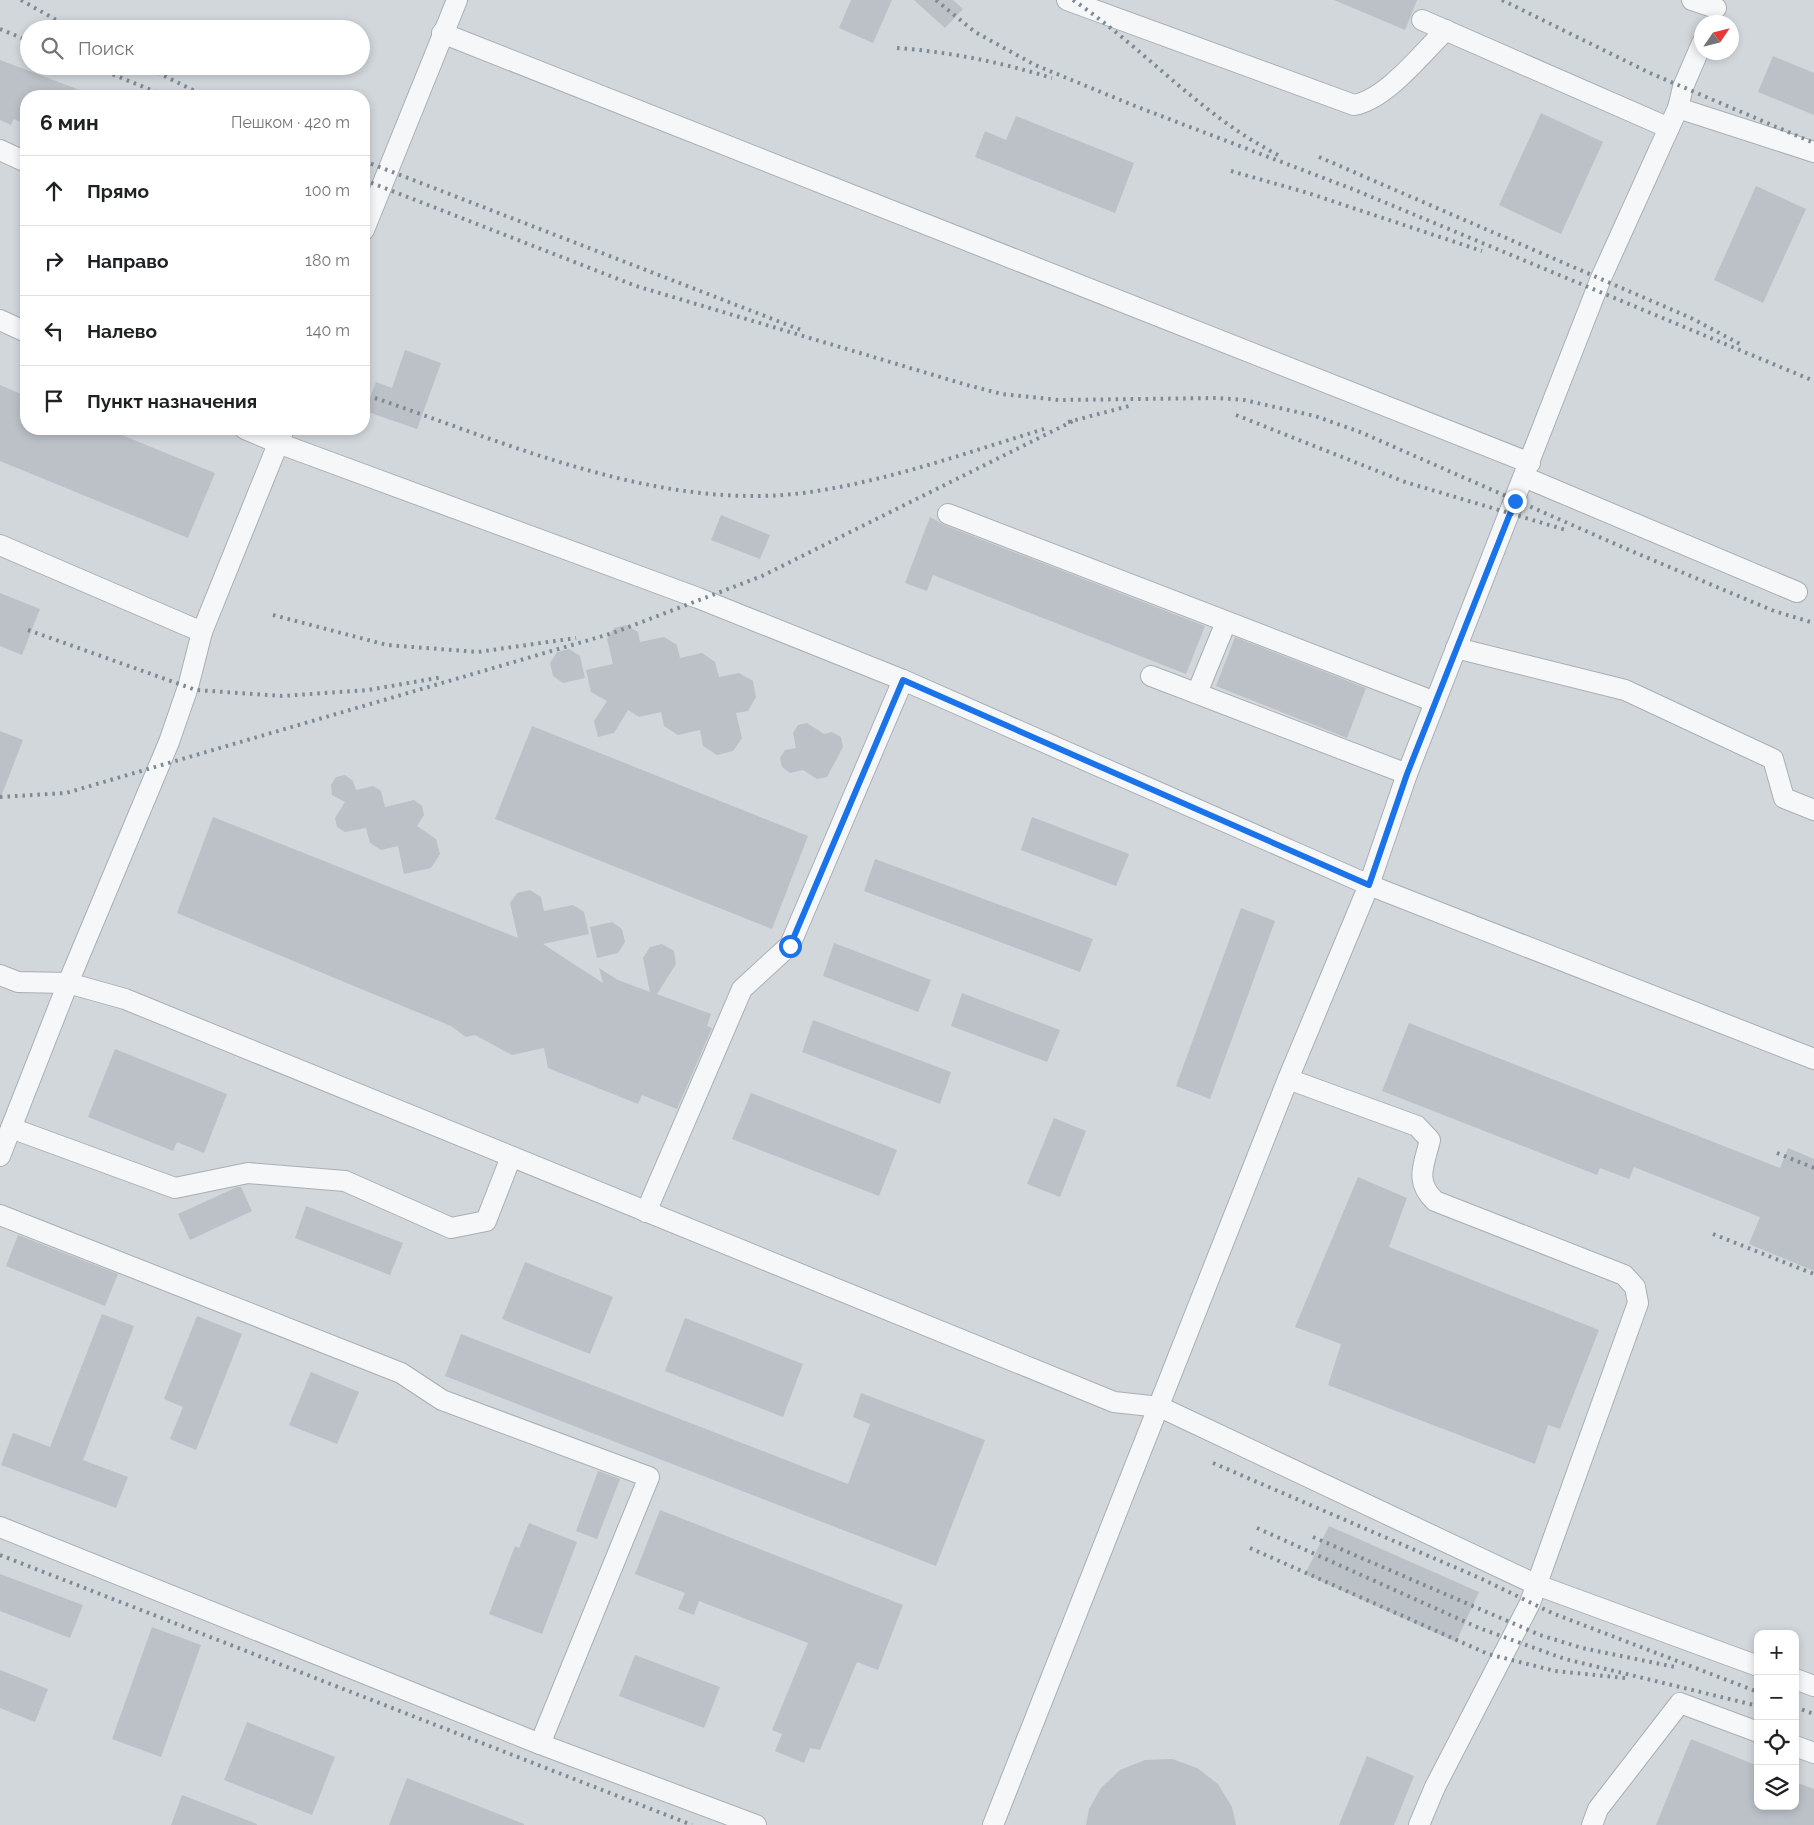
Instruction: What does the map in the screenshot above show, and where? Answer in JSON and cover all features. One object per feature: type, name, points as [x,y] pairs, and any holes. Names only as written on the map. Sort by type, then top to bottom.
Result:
[{"type":"lane","points":[[370,215],[442,33],[457,0]]},
{"type":"lane","points":[[1067,0],[1354,105],[1366,103],[1386,89],[1446,30]]},
{"type":"lane","points":[[1692,0],[1715,10]]},
{"type":"lane","points":[[1422,20],[1668,128]]},
{"type":"lane","points":[[442,33],[1527,470],[1796,592]]},
{"type":"lane","points":[[993,1825],[1160,1407],[1288,1079],[1369,885],[1407,774],[1601,278],[1678,108],[1683,87],[1695,60]]},
{"type":"lane","points":[[1678,108],[1814,152]]},
{"type":"lane","points":[[0,150],[20,159]]},
{"type":"lane","points":[[0,320],[20,329]]},
{"type":"lane","points":[[0,1156],[68,983],[169,742],[188,687],[202,632],[281,436],[903,680],[1369,885],[1814,1059]]},
{"type":"lane","points":[[948,514],[1435,702]]},
{"type":"lane","points":[[0,545],[202,632]]},
{"type":"lane","points":[[1197,693],[1226,622]]},
{"type":"lane","points":[[1456,648],[1624,690],[1773,759],[1784,798],[1814,810]]},
{"type":"lane","points":[[1151,676],[1407,774]]},
{"type":"lane","points":[[646,1212],[742,989],[790,946],[903,680]]},
{"type":"lane","points":[[0,975],[18,982],[68,983],[125,999],[1114,1402],[1160,1407],[1537,1585],[1754,1665]]},
{"type":"lane","points":[[1288,1079],[1416,1126],[1430,1140],[1421,1179],[1424,1191],[1434,1201],[1624,1275],[1635,1287],[1638,1303],[1537,1585],[1435,1787],[1419,1825]]},
{"type":"lane","points":[[11,1128],[175,1188],[248,1174],[345,1181],[451,1228],[486,1221],[511,1157]]},
{"type":"lane","points":[[0,1215],[401,1373],[442,1400],[649,1477],[540,1744]]},
{"type":"lane","points":[[0,1527],[540,1744],[756,1825]]},
{"type":"lane","points":[[1799,1680],[1814,1686]]},
{"type":"lane","points":[[1592,1825],[1598,1809],[1680,1704],[1754,1731]]},
{"type":"lane","points":[[1799,1747],[1814,1753]]},
{"type":"shaded area","points":[[0,0],[1814,0],[1814,1825],[0,1825]]},
{"type":"building","points":[[851,0],[892,0],[873,43],[839,28]]},
{"type":"building","points":[[914,0],[953,0],[963,9],[945,28]]},
{"type":"building","points":[[1334,0],[1417,0],[1405,30]]},
{"type":"building","points":[[1773,56],[1814,73],[1814,115],[1758,92]]},
{"type":"building","points":[[0,60],[20,68],[20,75],[40,75],[80,90],[20,90],[20,122],[14,119],[11,125],[0,120]]},
{"type":"building","points":[[1541,113],[1603,142],[1561,234],[1499,205]]},
{"type":"building","points":[[1016,116],[1134,163],[1115,213],[975,157],[985,131],[1006,140]]},
{"type":"building","points":[[1756,186],[1806,209],[1763,303],[1714,280]]},
{"type":"building","points":[[405,350],[441,363],[417,429],[370,413],[370,398],[376,382],[392,388]]},
{"type":"building","points":[[0,385],[20,393],[20,435],[122,435],[215,473],[188,538],[0,461]]},
{"type":"building","points":[[721,515],[770,535],[760,559],[711,540]]},
{"type":"building","points":[[930,517],[944,525],[1205,626],[1186,674],[933,575],[927,591],[905,583]]},
{"type":"building","points":[[0,593],[40,609],[22,655],[0,646]]},
{"type":"building","points":[[626,625],[638,632],[640,642],[664,637],[677,645],[680,658],[702,653],[715,662],[719,677],[739,673],[753,681],[756,697],[748,711],[736,713],[742,738],[733,751],[717,755],[703,746],[700,730],[678,735],[664,726],[661,712],[639,717],[628,710],[614,733],[598,737],[594,721],[607,701],[591,692],[586,670],[613,664],[607,639],[614,628]]},
{"type":"building","points":[[1235,637],[1366,688],[1347,738],[1216,686]]},
{"type":"building","points":[[569,649],[580,656],[585,678],[563,683],[553,676],[550,663],[557,652]]},
{"type":"building","points":[[807,723],[824,734],[832,732],[841,737],[843,747],[827,777],[817,779],[803,770],[790,773],[782,767],[780,758],[785,750],[796,748],[793,733],[798,725]]},
{"type":"building","points":[[532,726],[808,836],[772,929],[495,819]]},
{"type":"building","points":[[0,731],[23,740],[1,797],[0,797]]},
{"type":"building","points":[[345,775],[353,781],[356,790],[373,786],[381,791],[385,807],[414,800],[422,806],[424,815],[417,826],[436,839],[440,854],[431,868],[404,874],[398,846],[381,850],[370,843],[366,828],[345,832],[337,827],[335,818],[345,802],[332,795],[331,785],[336,777]]},
{"type":"building","points":[[213,817],[518,938],[510,903],[517,893],[530,890],[541,897],[544,911],[573,905],[584,912],[589,934],[543,944],[603,983],[599,968],[618,980],[650,992],[643,958],[650,947],[662,944],[674,951],[676,964],[657,994],[711,1014],[707,1026],[712,1028],[677,1109],[642,1095],[638,1104],[548,1068],[544,1048],[512,1055],[475,1035],[466,1037],[451,1026],[177,913]]},
{"type":"building","points":[[1032,817],[1129,854],[1116,886],[1021,850]]},
{"type":"building","points":[[875,859],[1093,939],[1080,972],[864,891]]},
{"type":"building","points":[[1241,908],[1275,921],[1210,1099],[1176,1086]]},
{"type":"building","points":[[612,922],[622,929],[625,942],[618,953],[597,958],[590,927]]},
{"type":"building","points":[[834,943],[931,980],[918,1012],[823,976]]},
{"type":"building","points":[[962,993],[1060,1030],[1047,1062],[951,1026]]},
{"type":"building","points":[[813,1020],[951,1072],[940,1104],[802,1052]]},
{"type":"building","points":[[1409,1023],[1780,1168],[1788,1148],[1814,1159],[1814,1271],[1749,1244],[1760,1217],[1634,1167],[1629,1179],[1600,1168],[1597,1175],[1382,1091]]},
{"type":"building","points":[[115,1049],[227,1094],[204,1153],[177,1142],[173,1151],[88,1117]]},
{"type":"building","points":[[751,1093],[897,1150],[879,1196],[732,1139]]},
{"type":"building","points":[[1054,1118],[1086,1131],[1060,1197],[1027,1184]]},
{"type":"building","points":[[1358,1177],[1407,1198],[1389,1247],[1599,1330],[1560,1429],[1548,1425],[1535,1464],[1328,1385],[1341,1344],[1295,1327]]},
{"type":"building","points":[[237,1187],[241,1187],[252,1211],[190,1240],[178,1214]]},
{"type":"building","points":[[306,1206],[403,1243],[390,1275],[295,1238]]},
{"type":"building","points":[[18,1235],[118,1274],[105,1306],[6,1266]]},
{"type":"building","points":[[525,1262],[613,1297],[590,1354],[502,1319]]},
{"type":"building","points":[[102,1314],[134,1326],[83,1460],[128,1477],[116,1508],[1,1465],[13,1433],[50,1447]]},
{"type":"building","points":[[197,1316],[242,1334],[196,1450],[170,1439],[183,1407],[164,1399]]},
{"type":"building","points":[[685,1318],[803,1364],[783,1417],[665,1371]]},
{"type":"building","points":[[461,1334],[848,1484],[870,1424],[853,1417],[861,1393],[985,1440],[936,1566],[445,1376]]},
{"type":"building","points":[[311,1372],[359,1392],[337,1444],[289,1425]]},
{"type":"building","points":[[598,1471],[620,1479],[597,1539],[576,1531]]},
{"type":"building","points":[[660,1510],[903,1605],[878,1670],[857,1662],[820,1750],[810,1748],[804,1763],[775,1751],[782,1734],[772,1730],[808,1643],[699,1601],[694,1615],[678,1609],[685,1593],[635,1574]]},
{"type":"building","points":[[529,1523],[577,1542],[542,1634],[489,1614],[515,1546],[519,1548]]},
{"type":"building","points":[[1329,1526],[1479,1592],[1456,1642],[1305,1574]]},
{"type":"building","points":[[0,1574],[83,1605],[70,1638],[0,1611]]},
{"type":"building","points":[[152,1627],[201,1645],[161,1757],[112,1739]]},
{"type":"building","points":[[635,1655],[720,1687],[704,1728],[619,1696]]},
{"type":"building","points":[[0,1670],[48,1689],[35,1722],[0,1708]]},
{"type":"building","points":[[247,1722],[335,1757],[312,1815],[224,1780]]},
{"type":"building","points":[[1691,1739],[1754,1764],[1754,1810],[1799,1810],[1799,1783],[1814,1789],[1814,1825],[1656,1825]]},
{"type":"building","points":[[1367,1756],[1414,1776],[1394,1825],[1339,1825]]},
{"type":"building","points":[[1172,1759],[1197,1768],[1218,1784],[1232,1807],[1236,1825],[1086,1825],[1089,1809],[1101,1788],[1120,1770],[1145,1760]]},
{"type":"building","points":[[407,1778],[524,1824],[524,1825],[389,1825]]},
{"type":"building","points":[[182,1795],[257,1824],[257,1825],[171,1825]]},
{"type":"railway","points":[[21,0],[56,20]]},
{"type":"railway","points":[[936,0],[975,32],[1035,65],[1135,106],[1355,190],[1814,381]]},
{"type":"railway","points":[[1073,0],[1124,39],[1223,121],[1278,155]]},
{"type":"railway","points":[[1502,0],[1650,73],[1814,143]]},
{"type":"railway","points":[[0,29],[20,37]]},
{"type":"railway","points":[[897,48],[975,58],[1052,78]]},
{"type":"railway","points":[[114,75],[151,90]]},
{"type":"railway","points":[[162,75],[193,90]]},
{"type":"railway","points":[[1319,157],[1691,318],[1740,344]]},
{"type":"railway","points":[[370,163],[801,330]]},
{"type":"railway","points":[[1231,171],[1308,193],[1482,251]]},
{"type":"railway","points":[[370,182],[636,286],[1002,394],[1059,400],[1218,398],[1244,400],[1315,416],[1360,432],[1636,553],[1774,611],[1814,623]]},
{"type":"railway","points":[[375,398],[478,435],[585,470],[640,483],[694,492],[749,496],[803,493],[865,482],[925,466],[1044,429]]},
{"type":"railway","points":[[1068,422],[1129,406]]},
{"type":"railway","points":[[1236,415],[1405,482],[1566,530]]},
{"type":"railway","points":[[0,797],[66,793],[613,633],[762,576],[1075,420]]},
{"type":"railway","points":[[273,615],[387,645],[478,652],[576,638]]},
{"type":"railway","points":[[28,630],[196,690],[282,696],[368,690],[443,677]]},
{"type":"railway","points":[[1777,1153],[1814,1168]]},
{"type":"railway","points":[[1713,1234],[1814,1274]]},
{"type":"railway","points":[[1213,1463],[1482,1579],[1552,1613],[1754,1690]]},
{"type":"railway","points":[[1257,1528],[1479,1628],[1565,1659],[1754,1705]]},
{"type":"railway","points":[[1313,1537],[1540,1635],[1582,1648],[1675,1667]]},
{"type":"railway","points":[[1250,1548],[1488,1654],[1555,1671],[1625,1678]]},
{"type":"railway","points":[[0,1555],[692,1825]]},
{"type":"railway","points":[[1799,1708],[1814,1714]]},
{"type":"route","points":[[790,946],[903,680],[1369,885],[1407,774],[1515,501]]}]
